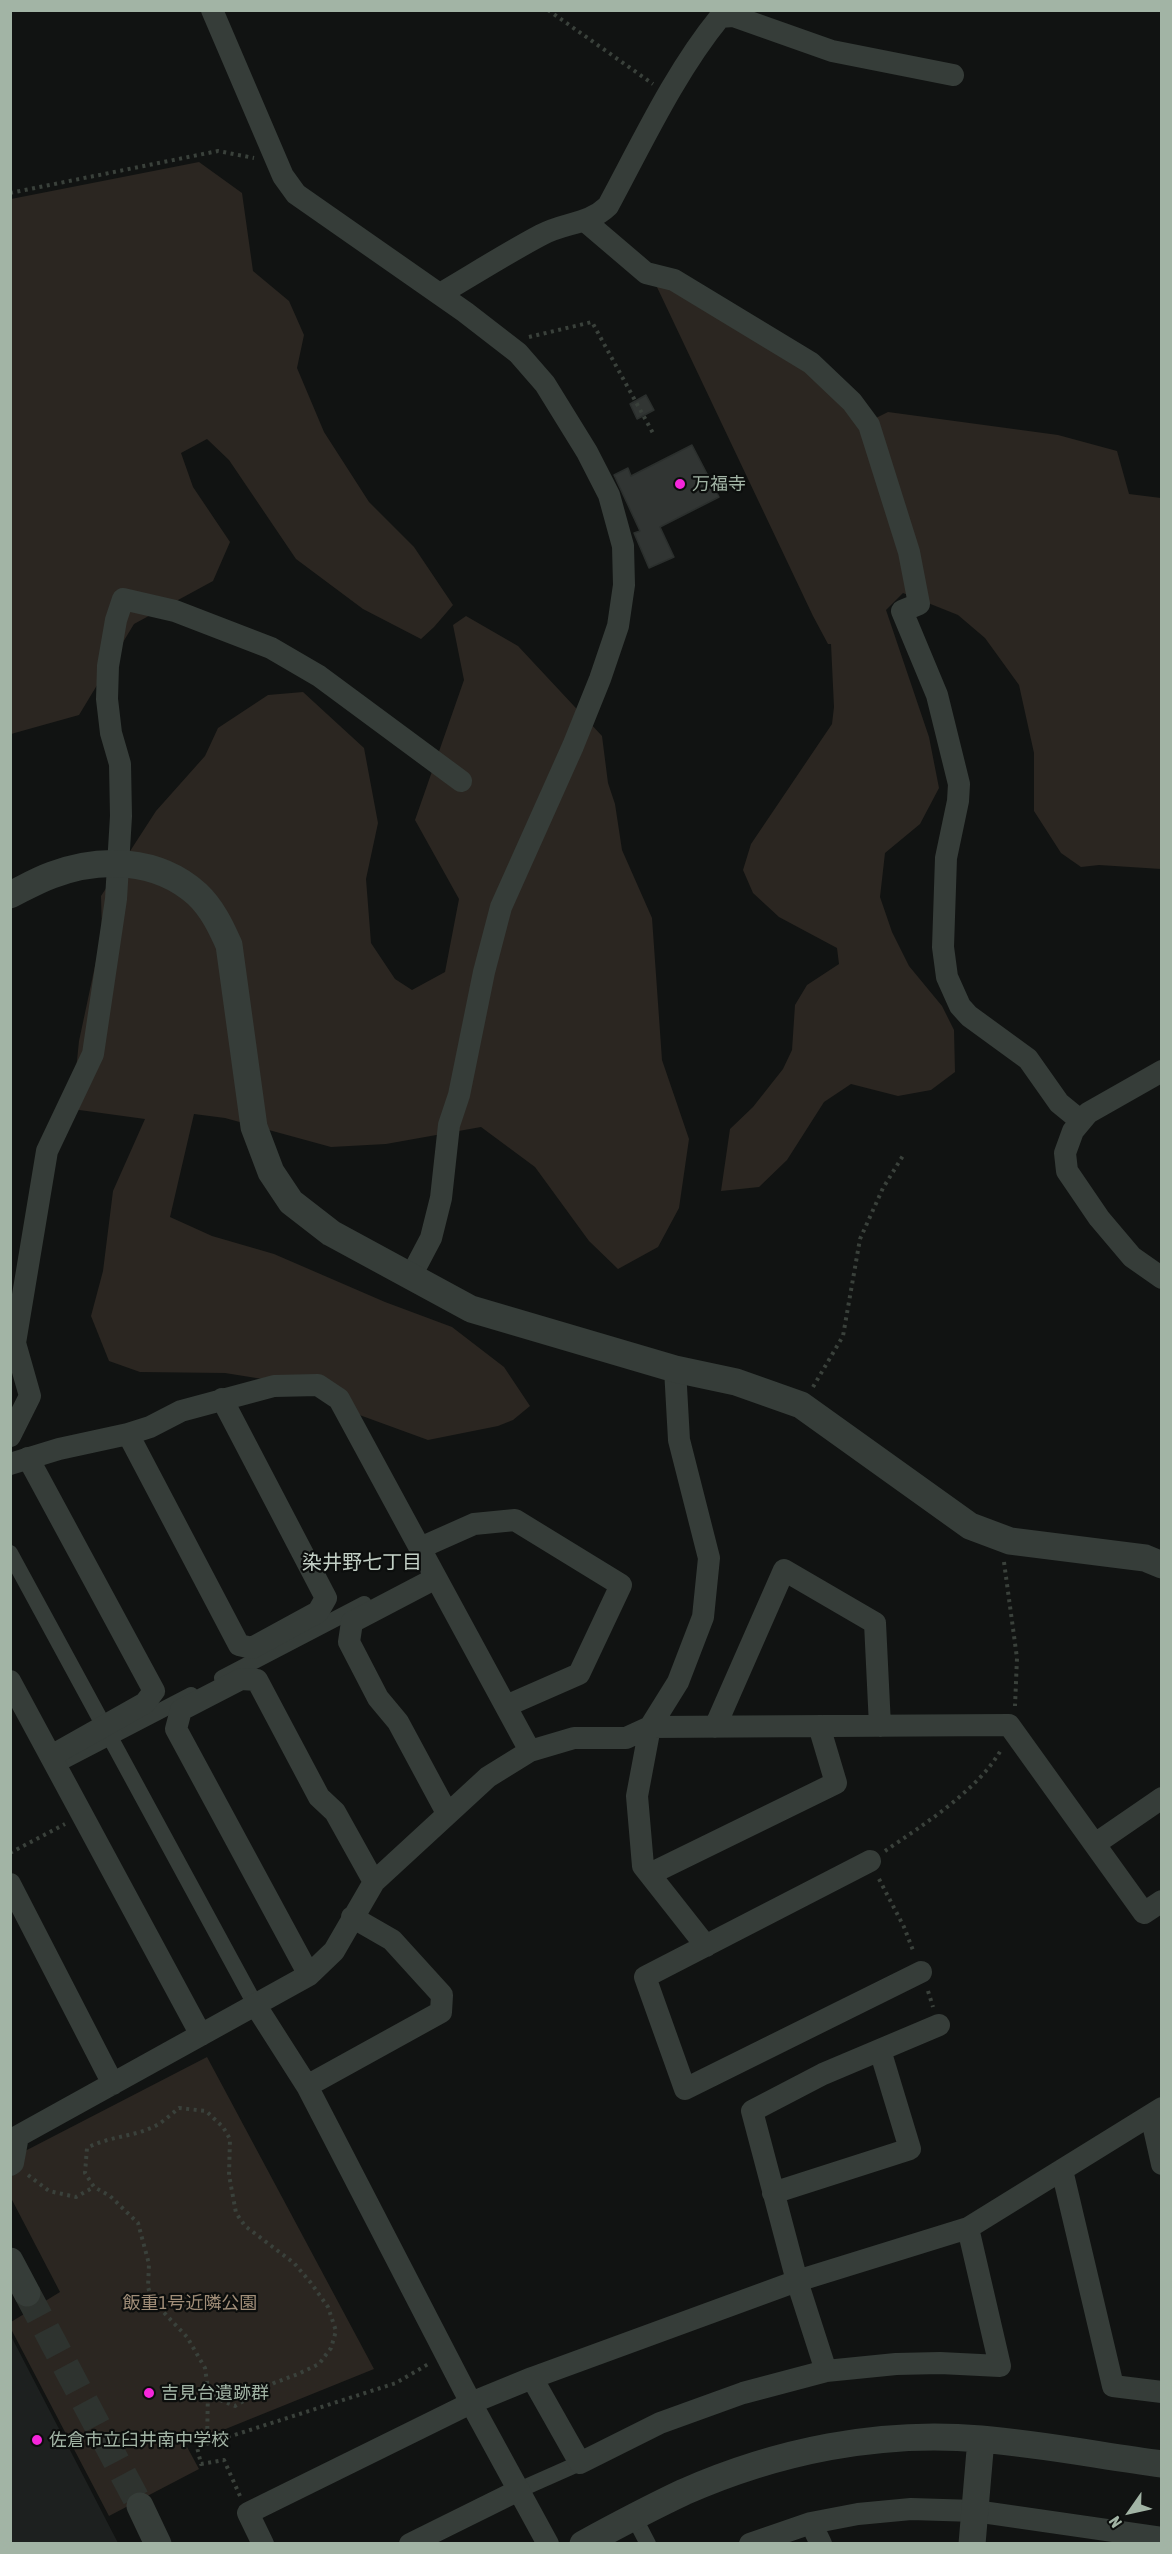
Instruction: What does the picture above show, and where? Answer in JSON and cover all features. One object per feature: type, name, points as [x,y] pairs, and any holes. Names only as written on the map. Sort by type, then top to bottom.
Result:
[{"type":"street","points":[[212,10],[283,176],[296,194],[440,294],[518,353],[545,384],[587,452],[609,495],[623,546],[624,585],[618,626],[600,679],[501,907],[484,972],[459,1095],[449,1125],[441,1198],[431,1238],[411,1276]]},
{"type":"street","points":[[440,294],[541,235],[564,224],[585,221],[599,215],[608,206],[669,95],[708,32],[728,14],[832,51],[953,75]]},
{"type":"street","points":[[585,221],[646,273],[675,280],[811,363],[852,402],[869,425],[909,552],[919,604],[902,611],[937,695],[959,784],[958,801],[946,858],[943,947],[946,977],[960,1006],[969,1016],[1028,1059],[1059,1103],[1081,1121]]},
{"type":"street","points":[[10,1437],[30,1396],[15,1343],[47,1151],[93,1054],[116,898],[121,816],[120,764],[111,733],[107,699],[108,666],[116,620],[123,599],[175,611],[271,648],[319,675],[461,781]]},
{"type":"street","points":[[10,895],[52,874],[96,864],[117,862],[142,866],[171,878],[197,894],[217,919],[229,945],[254,1127],[271,1172],[291,1202],[331,1233],[471,1309],[675,1369],[736,1382],[801,1405],[970,1526],[1010,1541],[1145,1558],[1161,1565]]},
{"type":"street","points":[[1161,1071],[1088,1113],[1073,1131],[1065,1154],[1067,1171],[1099,1218],[1132,1257],[1161,1278]]},
{"type":"street","points":[[675,1369],[679,1440],[708,1558],[704,1617],[678,1682],[650,1727],[638,1796],[644,1866],[705,1946]]},
{"type":"street","points":[[108,1731],[146,1704],[154,1691],[20,1461],[59,1449],[128,1434],[150,1427],[181,1411],[222,1399],[274,1386],[318,1385],[339,1399],[530,1751]]},
{"type":"street","points":[[128,1434],[239,1646],[252,1648],[318,1612],[326,1598],[222,1399]]},
{"type":"street","points":[[420,1548],[474,1524],[514,1520],[621,1585],[579,1674],[506,1706]]},
{"type":"street","points":[[10,1553],[256,2006],[308,2086],[471,2403],[548,2544]]},
{"type":"street","points":[[715,1727],[784,1569],[875,1623],[880,1726]]},
{"type":"street","points":[[53,1761],[108,1731],[434,1574]]},
{"type":"street","points":[[434,1574],[352,1622],[349,1642],[378,1698],[398,1722],[447,1813]]},
{"type":"street","points":[[309,1975],[176,1729],[181,1710],[241,1679],[257,1680],[319,1797],[335,1812],[374,1882]]},
{"type":"street","points":[[10,1681],[201,2035]]},
{"type":"street","points":[[12,2164],[18,2136],[309,1975],[334,1951],[374,1882],[447,1813],[488,1777],[530,1751],[574,1738],[626,1738],[650,1727],[1009,1725],[1144,1913],[1161,1901]]},
{"type":"street","points":[[650,1874],[836,1783],[819,1726]]},
{"type":"street","points":[[1095,1844],[1161,1798]]},
{"type":"street","points":[[870,1861],[645,1977],[685,2089],[921,1971]]},
{"type":"street","points":[[10,1884],[113,2084]]},
{"type":"street","points":[[308,2086],[441,2012],[442,1995],[392,1940],[352,1917]]},
{"type":"street","points":[[826,2371],[797,2281],[752,2111],[824,2074],[939,2025]]},
{"type":"street","points":[[773,2193],[910,2149],[880,2050]]},
{"type":"street","points":[[263,2544],[248,2513],[471,2403],[532,2378],[797,2281],[968,2228],[1156,2111],[1161,2164]]},
{"type":"street","points":[[1062,2170],[1113,2386],[1161,2392]]},
{"type":"street","points":[[410,2544],[660,2423],[743,2393],[826,2371],[918,2364],[1000,2366],[968,2228]]},
{"type":"street","points":[[10,2261],[27,2293]]},
{"type":"street","points":[[532,2378],[579,2463]]},
{"type":"street","points":[[972,2544],[981,2439]]},
{"type":"street","points":[[583,2544],[685,2492],[756,2464],[809,2450],[868,2440],[981,2439],[1161,2464]]},
{"type":"street","points":[[140,2506],[158,2544]]},
{"type":"street","points":[[750,2544],[811,2523],[858,2514],[911,2509],[975,2511],[1084,2536],[1161,2538]]},
{"type":"street","points":[[634,2517],[648,2544]]},
{"type":"street","points":[[811,2523],[821,2544]]},
{"type":"path","points":[[548,10],[669,95]]},
{"type":"path","points":[[10,193],[218,151],[278,163]]},
{"type":"path","points":[[505,343],[592,322],[654,435]]},
{"type":"path","points":[[801,1405],[828,1365],[843,1336],[860,1239],[883,1188],[904,1154]]},
{"type":"path","points":[[939,2025],[904,1927],[870,1861],[926,1823],[970,1787],[1001,1750],[1015,1706],[1017,1658],[1000,1537]]},
{"type":"path","points":[[10,1853],[82,1815]]},
{"type":"path","points":[[207,2444],[208,2389],[205,2368],[187,2337],[152,2300],[148,2287],[149,2264],[138,2223],[110,2196],[94,2187],[85,2173],[87,2148],[102,2139],[119,2138],[153,2127],[179,2108],[206,2111],[223,2127],[230,2139],[230,2175],[236,2213],[245,2226],[294,2263],[328,2307],[336,2331],[331,2348],[319,2364],[274,2383],[235,2406],[222,2401],[208,2389]]},
{"type":"path","points":[[12,2164],[49,2191],[76,2197],[94,2187]]},
{"type":"path","points":[[248,2513],[224,2460],[201,2464],[197,2447],[396,2383],[446,2354]]},
{"type":"shaded area","name":"佐倉市立臼井南中学校","points":[[11,2336],[118,2543],[11,2543]]},
{"type":"green space","points":[[199,162],[242,193],[253,271],[289,301],[304,335],[297,368],[324,432],[369,502],[414,547],[453,605],[421,639],[363,609],[296,559],[229,460],[207,439],[181,453],[193,487],[230,542],[213,581],[134,624],[79,715],[11,734],[11,199]]},
{"type":"green space","points":[[671,283],[779,348],[842,400],[860,426],[888,412],[1058,435],[1117,451],[1129,494],[1161,498],[1161,869],[1099,865],[1081,867],[1061,853],[1034,811],[1034,753],[1019,685],[985,638],[958,615],[903,593],[886,610],[929,737],[939,788],[920,824],[885,853],[880,897],[892,932],[909,966],[942,1006],[954,1030],[955,1072],[931,1090],[898,1096],[851,1084],[824,1102],[787,1160],[759,1187],[721,1191],[730,1129],[753,1107],[783,1069],[792,1050],[795,1005],[807,985],[839,964],[837,948],[779,917],[753,893],[743,870],[751,844],[832,724],[834,707],[831,644],[828,644],[813,616],[656,285]]},
{"type":"green space","points":[[466,616],[518,646],[602,736],[608,783],[615,804],[622,850],[652,918],[662,1060],[689,1139],[679,1208],[658,1247],[618,1269],[589,1241],[535,1167],[481,1127],[386,1144],[331,1147],[225,1118],[194,1114],[170,1217],[212,1236],[274,1254],[385,1302],[452,1327],[504,1367],[530,1406],[513,1420],[498,1426],[428,1440],[343,1409],[300,1385],[225,1373],[140,1372],[109,1361],[91,1316],[103,1271],[113,1191],[145,1119],[72,1109],[79,1041],[102,933],[101,896],[156,811],[205,756],[218,728],[268,695],[303,692],[364,748],[378,823],[366,879],[371,943],[395,979],[412,990],[445,972],[459,899],[415,820],[464,680],[453,625]]},
{"type":"green space","name":"飯重1号近隣公園","points":[[207,2057],[374,2369],[186,2445],[199,2469],[109,2516],[11,2329],[11,2322],[60,2292],[11,2198],[11,2177],[21,2169],[25,2151]]},
{"type":"building","points":[[646,395],[654,410],[637,419],[630,404]]},
{"type":"building","points":[[692,445],[719,497],[660,527],[674,557],[649,568],[634,533],[640,531],[614,475],[628,468],[631,476]]},
{"type":"tunnel","points":[[27,2293],[140,2506]]},
{"type":"place","name":"万福寺","points":[[680,484]]},
{"type":"place","name":"吉見台遺跡群","points":[[149,2393]]},
{"type":"place","name":"佐倉市立臼井南中学校","points":[[37,2440]]},
{"type":"district","name":"染井野七丁目","points":[[362,1563]]}]
